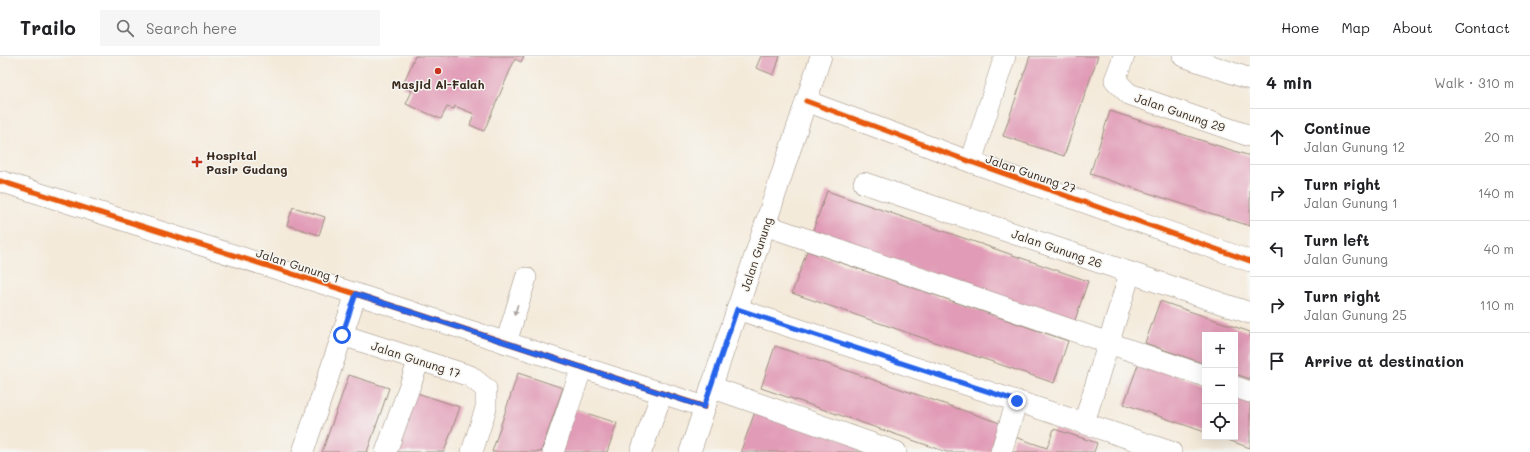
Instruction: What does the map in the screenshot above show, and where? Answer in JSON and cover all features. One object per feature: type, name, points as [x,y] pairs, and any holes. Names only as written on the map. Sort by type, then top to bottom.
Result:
[{"type":"street","name":"Jalan Gunung","points":[[690,452],[821,56]]},
{"type":"street","points":[[971,162],[1005,56]]},
{"type":"street","name":"Jalan Gunung 29","points":[[1124,56],[1116,80],[1129,94],[1250,136]]},
{"type":"street","points":[[1184,56],[1250,79]]},
{"type":"street","name":"Jalan Gunung 27","points":[[806,101],[971,162],[1250,261]]},
{"type":"street","name":"Jalan Gunung 1","points":[[0,181],[356,294],[704,407]]},
{"type":"street","name":"Jalan Gunung 26","points":[[864,183],[1250,313]]},
{"type":"street","points":[[765,225],[1202,375]]},
{"type":"street","points":[[1084,423],[1130,273]]},
{"type":"street","points":[[506,343],[526,278]]},
{"type":"street","points":[[303,452],[356,294]]},
{"type":"street","points":[[737,309],[1084,423],[1137,447],[1171,452]]},
{"type":"street","name":"Jalan Gunung 17","points":[[342,335],[470,376],[486,389],[486,408],[472,452]]},
{"type":"street","points":[[386,452],[419,360]]},
{"type":"street","points":[[553,452],[582,368]]},
{"type":"street","points":[[711,387],[896,452]]},
{"type":"street","points":[[1238,388],[1250,392]]},
{"type":"street","points":[[642,452],[662,393]]},
{"type":"street","points":[[1001,452],[1017,401]]},
{"type":"building","points":[[415,56],[524,56],[521,62],[515,59],[484,131],[470,125],[474,114],[455,106],[454,109],[447,107],[441,119],[406,104],[412,91],[402,87]]},
{"type":"building","points":[[761,56],[780,56],[774,75],[756,68]]},
{"type":"building","points":[[1030,56],[1098,56],[1064,156],[1003,136]]},
{"type":"building","points":[[1110,111],[1250,156],[1250,226],[1090,174]]},
{"type":"building","points":[[827,191],[1088,281],[1074,323],[812,233]]},
{"type":"building","points":[[293,207],[325,217],[319,235],[287,225]]},
{"type":"building","points":[[807,251],[1068,341],[1054,383],[792,293]]},
{"type":"building","points":[[1160,301],[1250,332],[1250,379],[1238,375],[1238,332],[1202,332],[1202,363],[1145,343]]},
{"type":"building","points":[[775,346],[1000,423],[990,452],[947,452],[761,388]]},
{"type":"building","points":[[1139,362],[1202,384],[1202,431],[1124,404]]},
{"type":"building","points":[[518,373],[563,388],[541,452],[492,452]]},
{"type":"building","points":[[349,375],[389,388],[367,452],[322,452]]},
{"type":"building","points":[[414,392],[460,407],[444,452],[393,452]]},
{"type":"building","points":[[1238,396],[1250,400],[1250,448],[1228,440],[1238,440]]},
{"type":"building","points":[[574,409],[617,423],[607,452],[560,452]]},
{"type":"building","points":[[756,409],[880,452],[741,451]]},
{"type":"building","points":[[1054,429],[1097,443],[1094,452],[1010,452],[1015,437],[1047,448]]},
{"type":"cycle path","points":[[806,101],[971,162],[1250,261]]},
{"type":"cycle path","points":[[0,181],[705,407]]},
{"type":"place","name":"Masjid Al-Falah","points":[[438,71]]},
{"type":"place","name":"Hospital Pasir Gudang","points":[[197,162]]},
{"type":"route","points":[[342,335],[356,294],[704,407],[737,309],[1017,401]]}]
